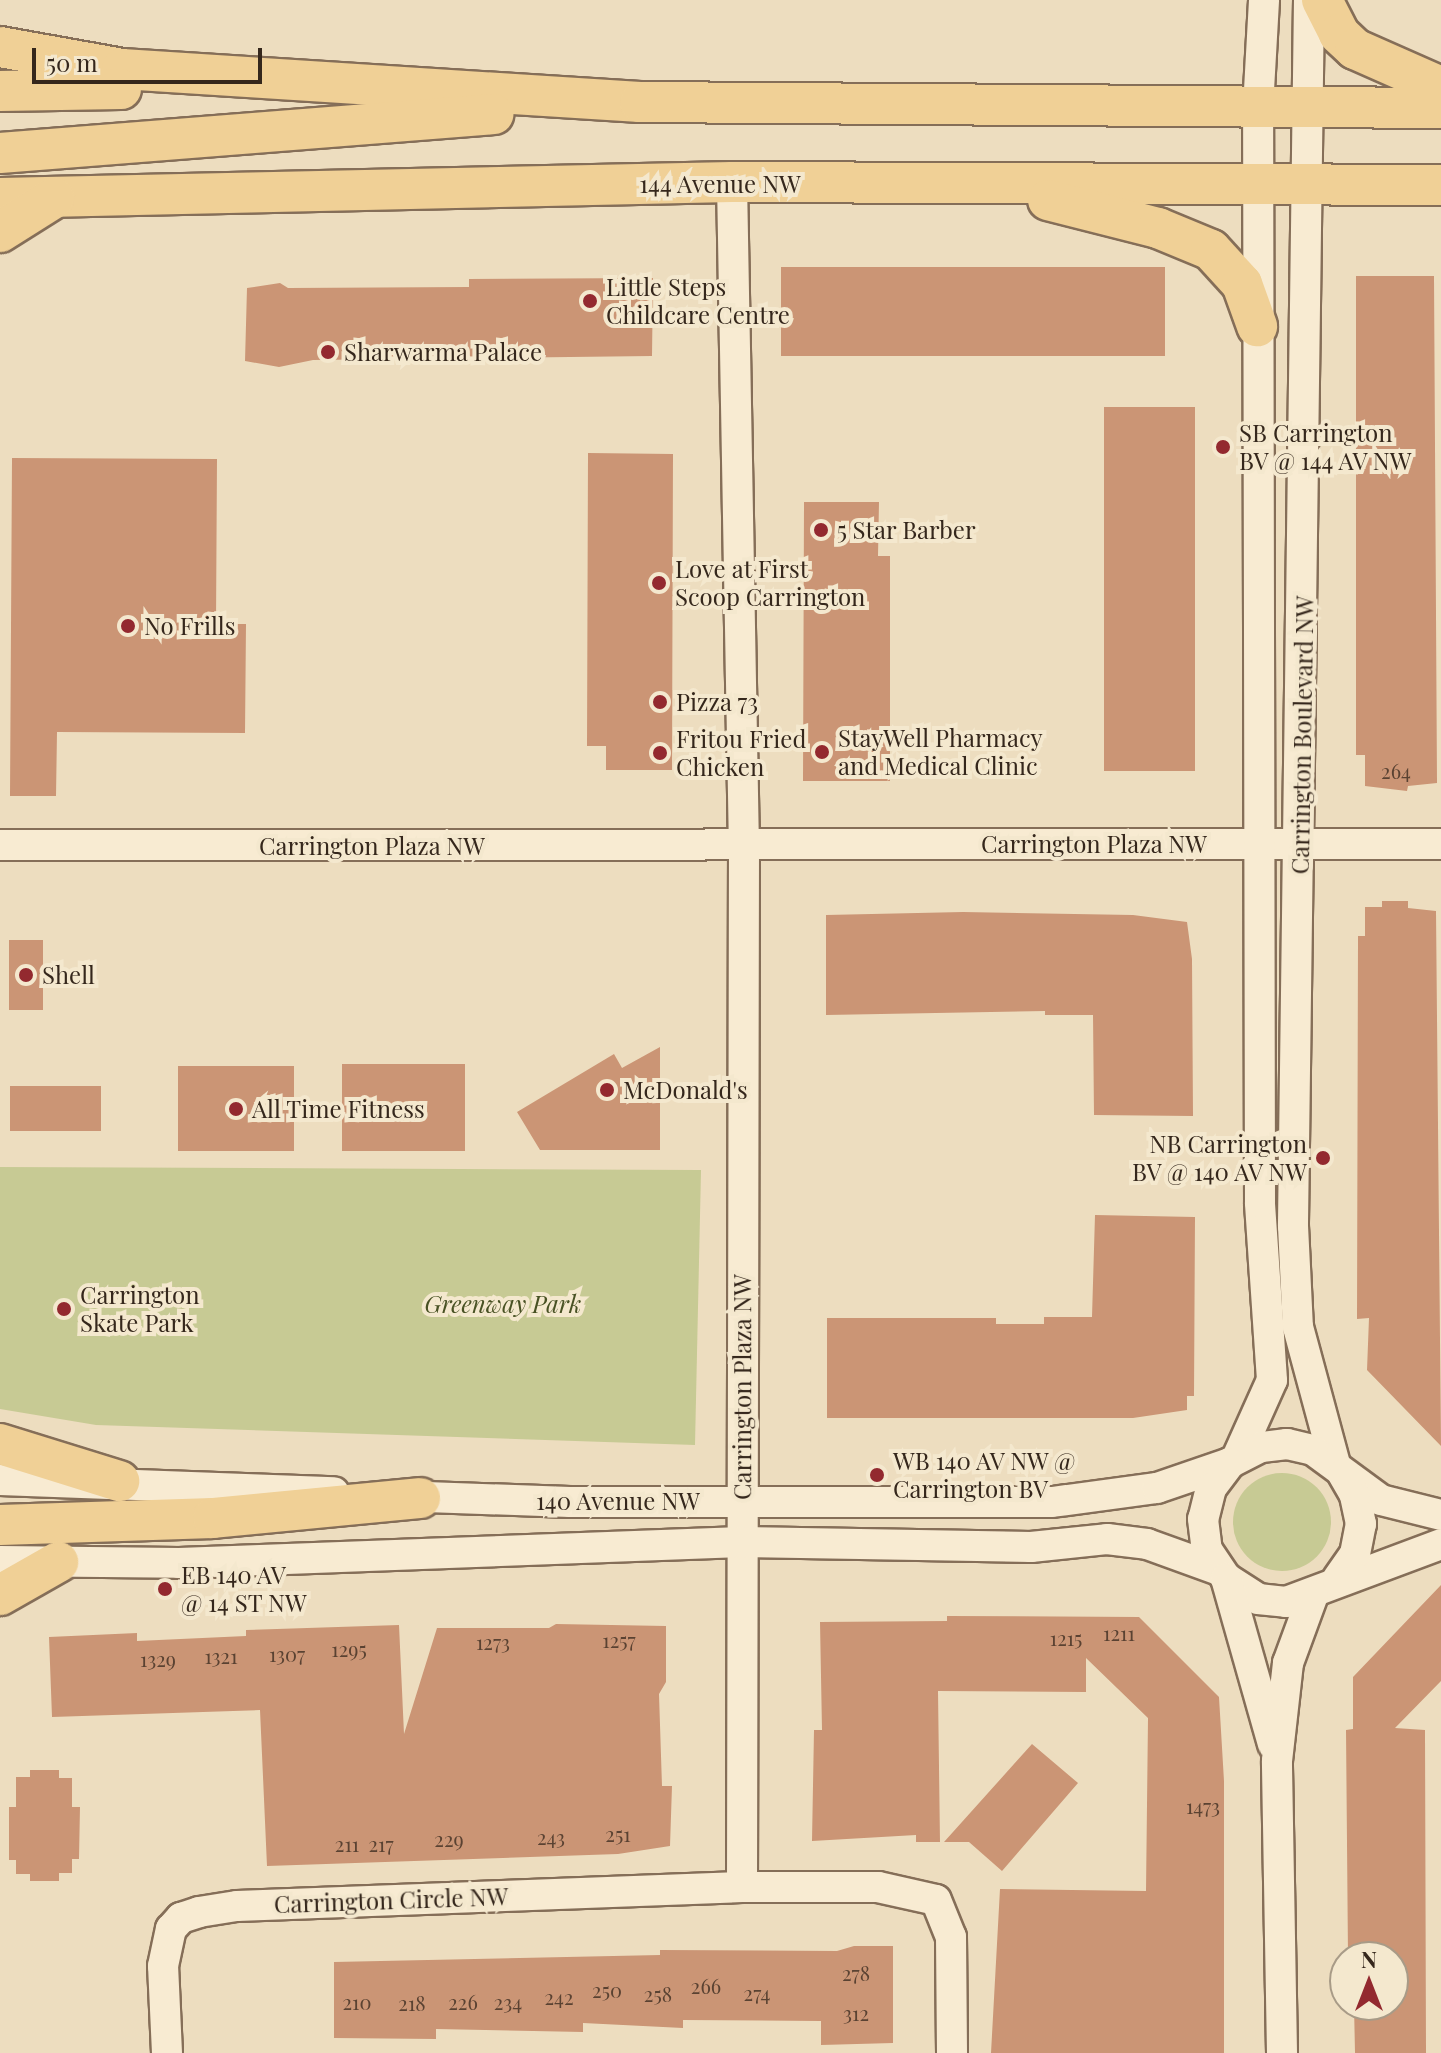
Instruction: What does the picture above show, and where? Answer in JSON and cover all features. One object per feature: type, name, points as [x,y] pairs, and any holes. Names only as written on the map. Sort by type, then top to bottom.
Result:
[{"type":"main road","points":[[1322,0],[1339,34],[1355,49],[1441,87]]},
{"type":"main road","points":[[0,47],[122,69],[640,102],[1441,108]]},
{"type":"main road","points":[[0,91],[421,89]]},
{"type":"main road","points":[[0,153],[640,102]]},
{"type":"main road","name":"144 Avenue NW","points":[[0,198],[732,182],[1441,185]]},
{"type":"main road","points":[[985,185],[1158,228],[1211,250],[1242,284],[1257,326]]},
{"type":"main road","points":[[0,232],[55,197]]},
{"type":"main road","points":[[0,1444],[119,1481]]},
{"type":"main road","points":[[0,1525],[213,1518],[420,1498]]},
{"type":"main road","points":[[0,1595],[58,1562]]},
{"type":"street","name":"Carrington Boulevard NW","points":[[1234,1460],[1272,1380],[1260,1202],[1257,326],[1258,108],[1264,0]]},
{"type":"street","name":"Carrington Boulevard NW","points":[[1309,0],[1294,1281],[1301,1341],[1337,1467]]},
{"type":"street","points":[[732,182],[744,847]]},
{"type":"street","name":"Carrington Plaza NW","points":[[0,845],[744,847],[1301,842],[1441,844]]},
{"type":"street","name":"Carrington Plaza NW","points":[[742,1542],[744,847]]},
{"type":"street","name":"140 Avenue NW","points":[[0,1480],[119,1481],[420,1498],[1052,1502],[1157,1488],[1261,1447],[1287,1444],[1313,1450],[1381,1500],[1441,1515]]},
{"type":"street","points":[[1234,1460],[1211,1488],[1203,1519],[1207,1550],[1222,1574],[1277,1761]]},
{"type":"street","name":"140 Avenue NW","points":[[1337,1467],[1355,1495],[1361,1524],[1355,1554],[1338,1578]]},
{"type":"street","name":"140 Avenue NW","points":[[0,1561],[179,1563],[742,1542],[1031,1547],[1107,1539],[1147,1544],[1222,1574],[1258,1599],[1286,1602],[1313,1595],[1338,1578],[1441,1544]]},
{"type":"street","points":[[742,1542],[742,1887]]},
{"type":"street","points":[[1282,2053],[1277,1761],[1288,1663],[1313,1595]]},
{"type":"street","name":"Carrington Circle NW","points":[[167,2053],[163,1966],[171,1929],[181,1918],[199,1912],[227,1906],[742,1887],[878,1887],[936,1900],[951,1937],[952,2053]]},
{"type":"green space","name":"Greenway Park","points":[[0,1167],[701,1170],[695,1445],[96,1425],[0,1409]]},
{"type":"green space","points":[[1282,1473],[1301,1476],[1317,1487],[1328,1503],[1331,1522],[1328,1541],[1317,1557],[1301,1568],[1282,1571],[1263,1568],[1247,1557],[1236,1541],[1233,1522],[1236,1503],[1247,1487],[1263,1476]]},
{"type":"building","points":[[781,267],[1165,267],[1165,356],[781,356]]},
{"type":"building","points":[[1356,276],[1434,276],[1437,783],[1408,786],[1407,791],[1365,786],[1365,755],[1356,755]]},
{"type":"building","points":[[653,278],[652,356],[313,360],[279,367],[245,361],[247,288],[280,283],[288,288],[469,287],[469,279]]},
{"type":"building","points":[[1104,407],[1195,407],[1195,771],[1104,771]]},
{"type":"building","points":[[588,453],[673,454],[672,770],[606,770],[606,746],[587,746]]},
{"type":"building","name":"No Frills","points":[[12,458],[217,459],[216,624],[246,624],[245,733],[57,732],[56,796],[10,796]]},
{"type":"building","points":[[804,502],[879,502],[878,556],[890,556],[890,781],[803,781]]},
{"type":"building","points":[[1382,901],[1408,901],[1408,908],[1436,911],[1441,1446],[1367,1370],[1369,1318],[1357,1319],[1358,936],[1365,936],[1365,907],[1382,907]]},
{"type":"building","points":[[963,912],[1133,915],[1187,922],[1192,959],[1193,1116],[1094,1115],[1093,1015],[1045,1015],[1045,1011],[826,1015],[826,915]]},
{"type":"building","name":"Shell","points":[[9,940],[43,940],[43,1010],[9,1010]]},
{"type":"building","name":"McDonald's","points":[[660,1047],[660,1150],[540,1150],[517,1112],[614,1054],[622,1068]]},
{"type":"building","points":[[342,1064],[465,1064],[465,1151],[342,1151]]},
{"type":"building","name":"All Time Fitness","points":[[178,1066],[294,1066],[294,1151],[178,1151]]},
{"type":"building","points":[[10,1086],[101,1086],[101,1131],[10,1131]]},
{"type":"building","points":[[1095,1215],[1195,1217],[1194,1396],[1187,1396],[1187,1410],[1133,1418],[827,1418],[827,1318],[996,1318],[996,1324],[1044,1324],[1044,1317],[1092,1317]]},
{"type":"building","points":[[1441,1585],[1441,1681],[1395,1728],[1425,1730],[1426,2053],[1355,2053],[1354,2021],[1409,2021],[1409,1941],[1348,1941],[1346,1730],[1353,1729],[1353,1677]]},
{"type":"building","points":[[947,1616],[1139,1617],[1219,1697],[1224,1781],[1224,2053],[991,2053],[1000,1889],[1146,1891],[1148,1718],[1086,1658],[1086,1692],[938,1691],[940,1842],[916,1842],[916,1835],[812,1841],[814,1730],[822,1730],[820,1622],[947,1621]]},
{"type":"building","points":[[556,1624],[666,1626],[666,1682],[659,1694],[662,1786],[672,1786],[670,1846],[618,1854],[267,1866],[260,1710],[52,1717],[49,1637],[137,1633],[137,1641],[246,1636],[246,1630],[399,1625],[404,1734],[437,1628],[549,1628]]},
{"type":"building","points":[[1032,1744],[1078,1783],[1002,1871],[969,1842],[944,1842]]},
{"type":"building","points":[[30,1770],[59,1770],[59,1778],[72,1778],[72,1807],[80,1807],[79,1859],[72,1859],[72,1873],[59,1873],[59,1881],[30,1881],[30,1874],[16,1874],[16,1860],[9,1860],[9,1807],[16,1807],[16,1777],[30,1777]]},
{"type":"building","points":[[854,1946],[893,1946],[893,2043],[821,2045],[821,2021],[683,2020],[683,2028],[583,2023],[583,2032],[436,2029],[436,2039],[334,2038],[334,1962],[660,1955],[660,1950],[837,1951]]},
{"type":"place","name":"Little Steps Childcare Centre","points":[[590,301]]},
{"type":"place","name":"Sharwarma Palace","points":[[328,352]]},
{"type":"place","name":"SB Carrington BV @ 144 AV NW","points":[[1223,447]]},
{"type":"place","name":"5 Star Barber","points":[[821,530]]},
{"type":"place","name":"Love at First Scoop Carrington","points":[[659,583]]},
{"type":"place","name":"No Frills","points":[[128,626]]},
{"type":"place","name":"Pizza 73","points":[[660,702]]},
{"type":"place","name":"StayWell Pharmacy and Medical Clinic","points":[[822,752]]},
{"type":"place","name":"Fritou Fried Chicken","points":[[660,753]]},
{"type":"place","name":"Shell","points":[[26,975]]},
{"type":"place","name":"McDonald's","points":[[607,1090]]},
{"type":"place","name":"All Time Fitness","points":[[236,1109]]},
{"type":"place","name":"NB Carrington BV @ 140 AV NW","points":[[1323,1158]]},
{"type":"place","name":"Carrington Skate Park","points":[[64,1309]]},
{"type":"place","name":"WB 140 AV NW @ Carrington BV","points":[[877,1475]]},
{"type":"place","name":"EB 140 AV @ 14 ST NW","points":[[165,1589]]}]
